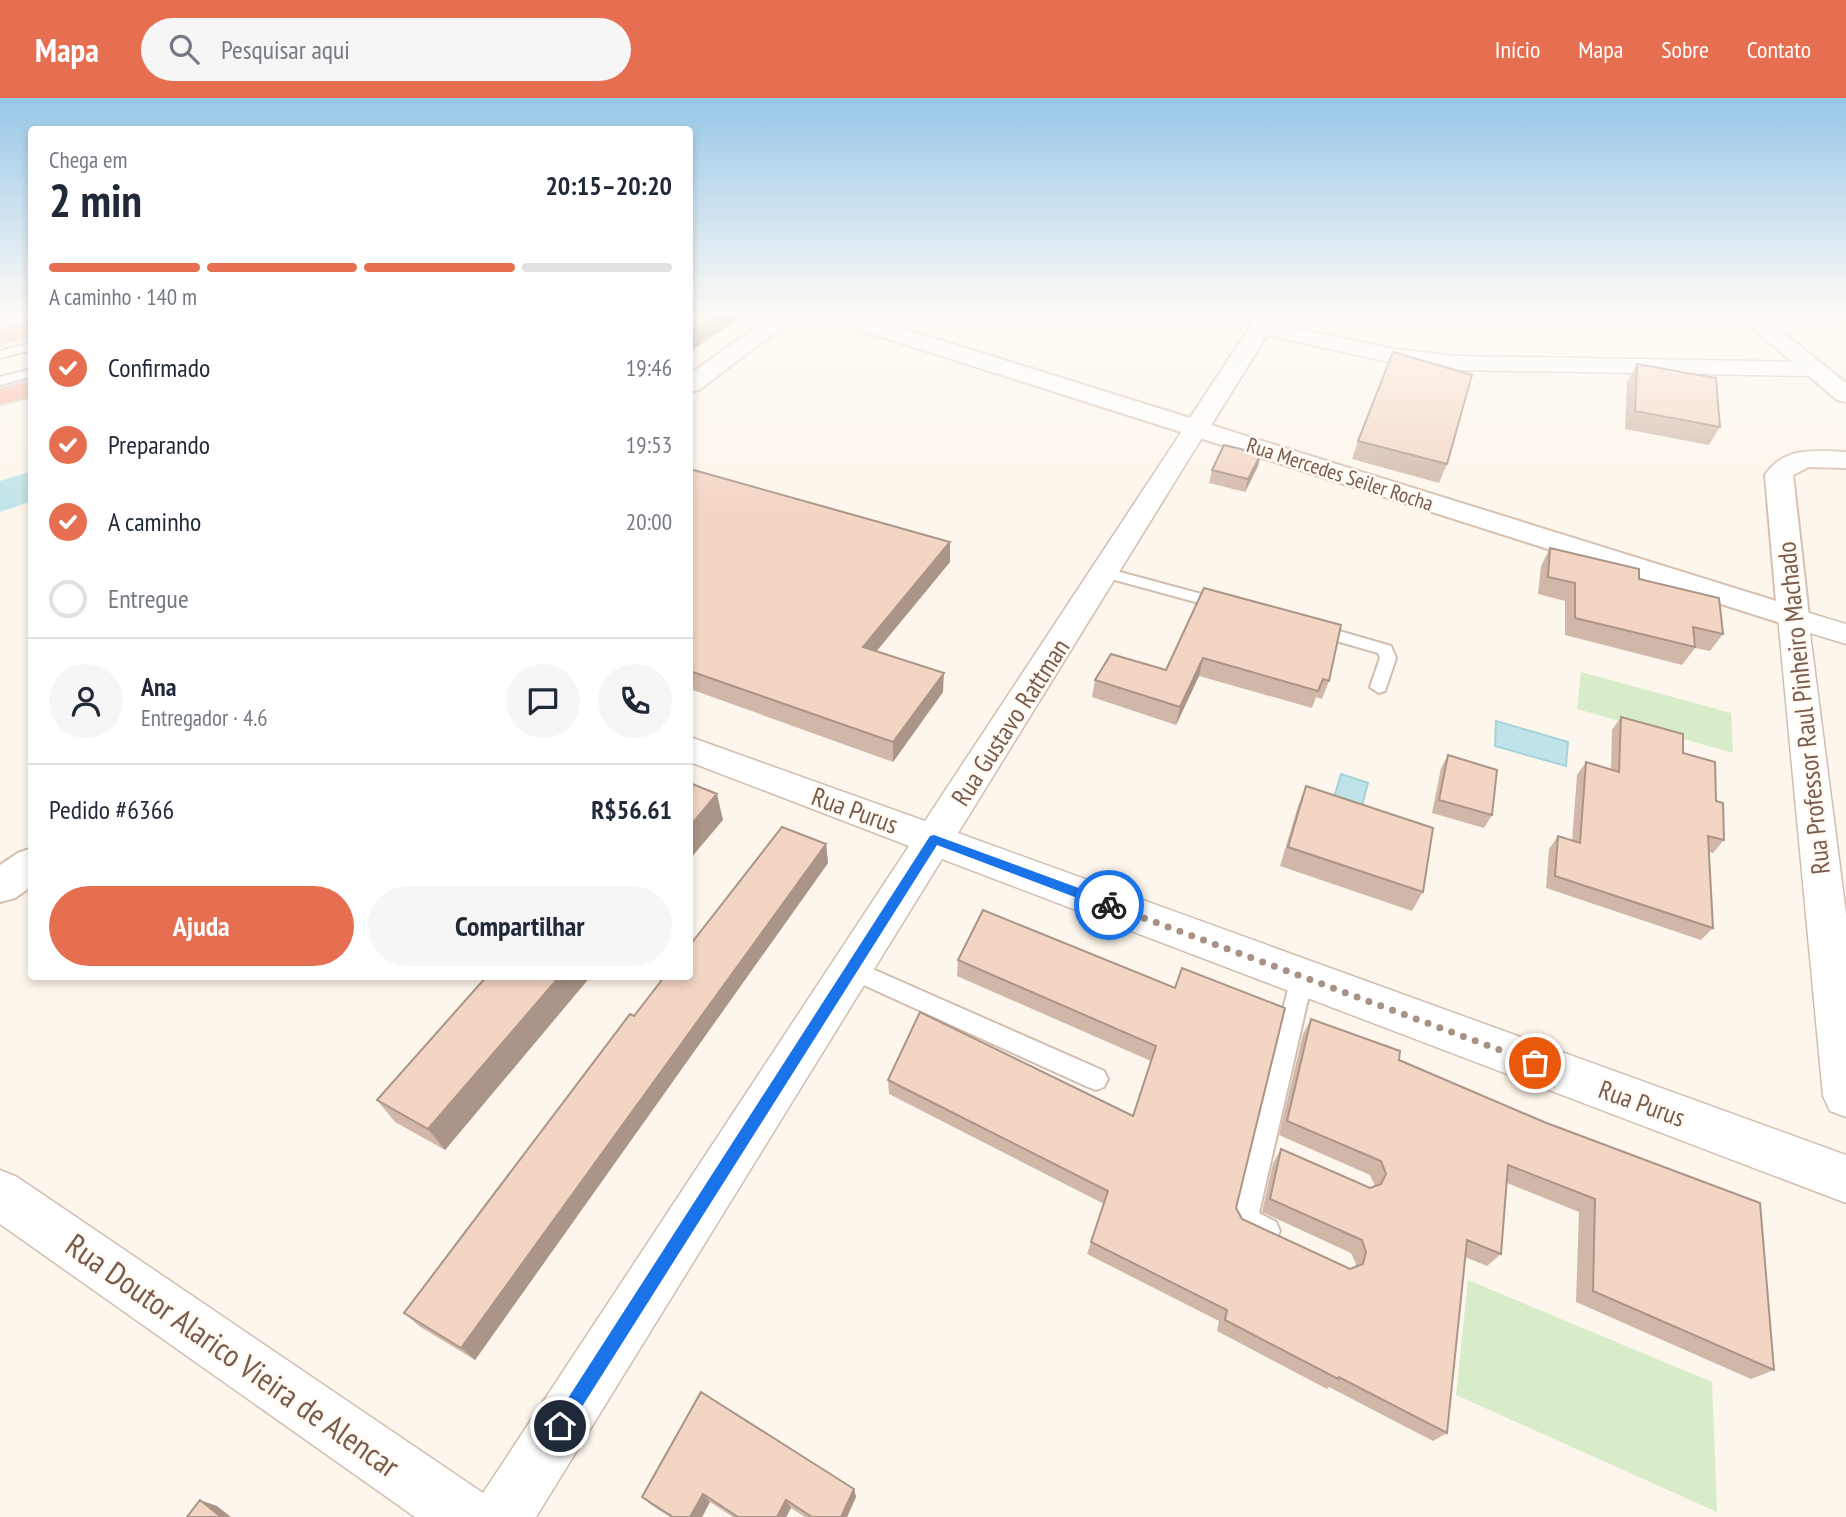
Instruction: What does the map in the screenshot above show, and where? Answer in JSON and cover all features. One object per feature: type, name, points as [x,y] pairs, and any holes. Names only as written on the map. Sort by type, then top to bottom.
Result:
[{"type":"highway","points":[[0,397],[28,389]]},
{"type":"main road","name":"Rua Mercedes Seiler Rocha","points":[[1044,380],[1793,617]]},
{"type":"main road","name":"Rua Gustavo Rattman","points":[[1196,428],[1225,380]]},
{"type":"main road","points":[[1827,380],[1846,396]]},
{"type":"main road","name":"Rua Professor Raul Pinheiro Machado","points":[[1793,617],[1779,475],[1787,464],[1799,461],[1846,460]]},
{"type":"main road","points":[[0,887],[28,867]]},
{"type":"street","name":"Rua Gustavo Rattman","points":[[502,1517],[1196,428]]},
{"type":"street","name":"Rua Mercedes Seiler Rocha","points":[[1793,617],[1846,634]]},
{"type":"street","name":"Rua Professor Raul Pinheiro Machado","points":[[1793,617],[1846,1096]]},
{"type":"street","name":"Rua Purus","points":[[693,750],[1846,1179]]},
{"type":"street","name":"Rua Doutor Alarico Vieira de Alencar","points":[[0,1194],[466,1517]]},
{"type":"lane","points":[[1105,573],[1242,609]]},
{"type":"lane","points":[[1296,624],[1385,650],[1388,658],[1379,687]]},
{"type":"lane","points":[[852,969],[1097,1079]]},
{"type":"lane","points":[[1292,1243],[1244,1220],[1301,976]]},
{"type":"lane","points":[[1262,1143],[1286,1154]]},
{"type":"green space","points":[[1581,672],[1731,713],[1733,753],[1577,709]]},
{"type":"green space","points":[[1468,1280],[1712,1382],[1717,1512],[1456,1395]]},
{"type":"water","points":[[1496,721],[1568,742],[1566,766],[1495,746]]},
{"type":"water","points":[[1341,774],[1368,783],[1358,821],[1330,811]]},
{"type":"building","points":[[1382,380],[1471,380],[1447,464],[1358,441]]},
{"type":"building","points":[[1636,380],[1716,380],[1720,427],[1635,411]]},
{"type":"building","points":[[1224,445],[1261,454],[1248,479],[1212,470]]},
{"type":"building","points":[[693,470],[950,542],[863,647],[944,673],[893,742],[693,672]]},
{"type":"building","points":[[1550,548],[1639,569],[1639,579],[1719,598],[1723,634],[1693,627],[1695,647],[1575,618],[1575,583],[1548,577]]},
{"type":"building","points":[[1204,588],[1341,625],[1329,681],[1323,679],[1318,691],[1203,658],[1180,707],[1095,680],[1111,654],[1166,670]]},
{"type":"building","points":[[1621,717],[1683,734],[1683,753],[1715,762],[1716,801],[1723,803],[1724,840],[1708,836],[1713,928],[1555,876],[1558,836],[1580,843],[1586,762],[1619,772]]},
{"type":"building","points":[[1448,755],[1497,770],[1492,815],[1439,800]]},
{"type":"building","points":[[693,784],[717,794],[693,822]]},
{"type":"building","points":[[1306,786],[1433,828],[1423,892],[1288,847]]},
{"type":"building","points":[[782,827],[826,844],[461,1348],[404,1313],[630,1014],[634,1016],[662,980],[693,980],[693,941]]},
{"type":"building","points":[[983,910],[1175,988],[1182,968],[1285,1008],[1236,1208],[1242,1219],[1350,1269],[1363,1264],[1366,1252],[1362,1240],[1270,1199],[1281,1149],[1370,1188],[1381,1184],[1386,1174],[1381,1161],[1287,1121],[1311,1019],[1400,1051],[1399,1060],[1544,1122],[1760,1203],[1774,1370],[1593,1291],[1595,1199],[1508,1165],[1501,1254],[1467,1240],[1447,1433],[1225,1320],[1227,1310],[1091,1242],[1108,1191],[888,1080],[920,1012],[1133,1116],[1156,1046],[958,960]]},
{"type":"building","points":[[483,980],[557,980],[428,1129],[377,1100]]},
{"type":"building","points":[[701,1392],[854,1489],[841,1517],[812,1517],[786,1500],[777,1517],[738,1517],[703,1494],[690,1517],[673,1517],[642,1497]]},
{"type":"building","points":[[200,1500],[221,1517],[187,1517]]},
{"type":"waterway","points":[[0,498],[28,486]]},
{"type":"way so far","points":[[1109,905],[1535,1063]]},
{"type":"route","points":[[560,1426],[934,840],[1109,905]]}]
